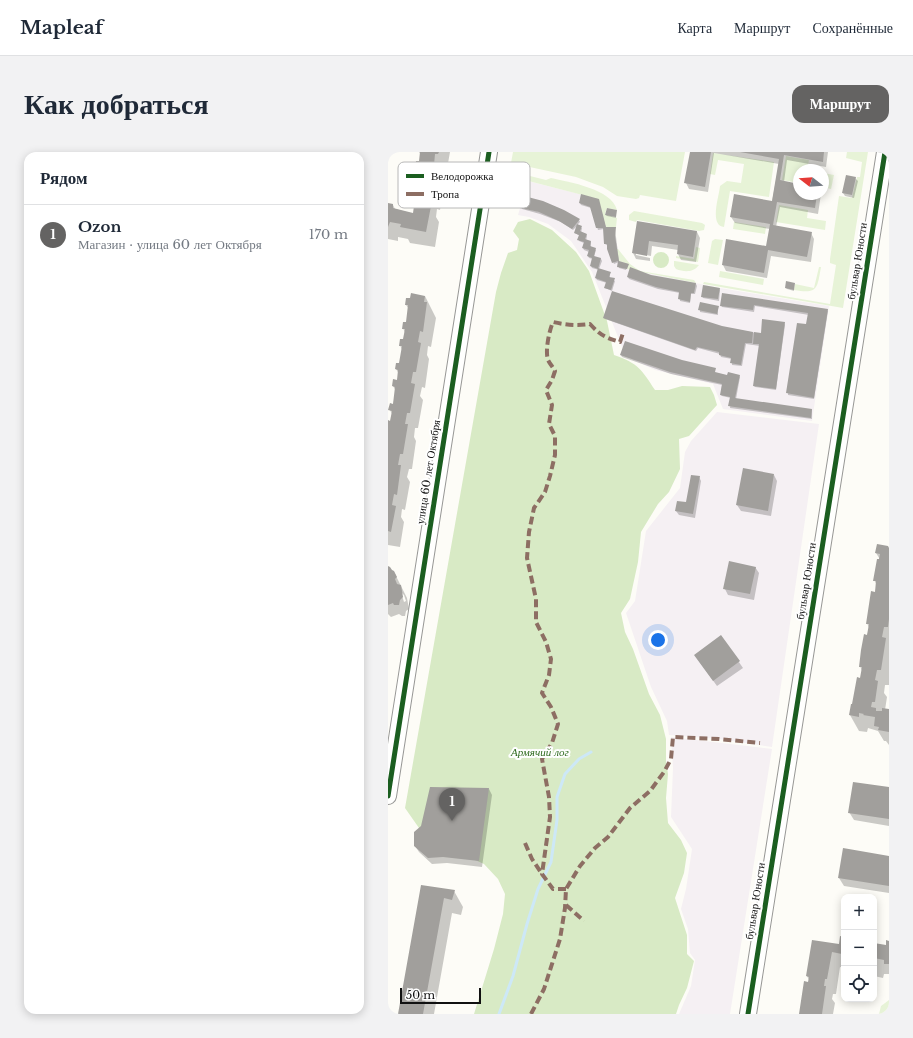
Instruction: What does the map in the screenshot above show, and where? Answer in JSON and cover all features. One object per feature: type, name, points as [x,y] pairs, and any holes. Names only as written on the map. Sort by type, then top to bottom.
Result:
[{"type":"street","name":"улица 60 лет Октября","points":[[487,162],[489,152]]},
{"type":"street","name":"бульвар Юности","points":[[748,1014],[884,152]]},
{"type":"street","name":"улица 60 лет Октября","points":[[388,796],[480,208]]},
{"type":"shaded area","points":[[530,182],[599,199],[606,227],[615,236],[617,250],[629,264],[627,269],[720,288],[829,306],[812,421],[723,409],[713,384],[655,370],[633,360],[622,347],[592,272],[571,241],[548,224],[529,217],[518,215],[520,208],[530,208]]},
{"type":"shaded area","points":[[717,412],[819,424],[772,747],[719,739],[669,735],[667,721],[651,687],[626,613],[635,601],[646,531],[680,488],[685,452],[691,441]]},
{"type":"shaded area","points":[[671,737],[772,749],[730,1014],[679,1014],[691,986],[695,960],[690,953],[688,929],[681,909],[686,889],[692,849],[671,817],[673,768]]},
{"type":"green space","points":[[513,152],[685,152],[676,201],[640,195],[639,198],[636,199],[617,196],[603,187],[576,177],[530,167],[530,162],[511,162]]},
{"type":"green space","points":[[847,152],[868,152],[843,308],[703,284],[704,282],[830,304],[836,265],[830,263],[830,259],[839,196],[852,198],[857,177],[860,177],[862,162],[846,158]]},
{"type":"green space","points":[[713,153],[774,162],[769,197],[730,191],[724,227],[719,225],[716,216],[720,186],[727,181],[741,183],[744,164],[718,160],[715,175],[710,174]]},
{"type":"green space","points":[[786,156],[809,160],[808,164],[793,164],[793,182],[782,180]]},
{"type":"green space","points":[[829,174],[834,175],[831,189],[829,188]]},
{"type":"green space","points":[[530,176],[546,180],[551,178],[578,184],[599,192],[613,203],[617,210],[607,208],[605,214],[617,218],[616,227],[606,227],[598,199],[530,181]]},
{"type":"green space","points":[[779,205],[808,210],[807,218],[826,221],[825,230],[776,222]]},
{"type":"green space","points":[[634,211],[702,223],[705,225],[704,230],[699,231],[637,220],[636,222],[629,220],[629,215]]},
{"type":"green space","name":"Армячий лог","points":[[530,219],[552,230],[576,252],[589,271],[607,321],[614,355],[629,361],[639,368],[655,390],[668,390],[682,386],[710,387],[717,405],[689,436],[679,439],[680,469],[669,492],[658,504],[641,532],[638,562],[630,599],[621,613],[625,632],[633,649],[649,694],[660,715],[666,739],[666,761],[668,774],[666,798],[668,823],[681,840],[687,853],[684,873],[675,898],[687,935],[687,954],[694,961],[687,988],[676,1014],[474,1014],[494,949],[503,914],[505,894],[498,879],[484,864],[426,838],[405,808],[496,292],[508,253],[517,250],[519,239],[513,231],[518,222]]},
{"type":"green space","points":[[734,222],[766,227],[765,234],[733,229]]},
{"type":"green space","points":[[715,239],[723,240],[718,265],[708,263],[712,241]]},
{"type":"green space","points":[[696,247],[700,248],[698,262],[676,258],[676,256],[694,259]]},
{"type":"green space","points":[[617,249],[630,264],[640,271],[694,280],[696,283],[627,269],[628,264],[619,261]]},
{"type":"green space","points":[[661,252],[667,254],[669,260],[667,266],[661,268],[655,266],[653,260],[655,254]]},
{"type":"green space","points":[[674,261],[699,265],[691,271],[682,271],[676,269],[674,266]]},
{"type":"green space","points":[[819,267],[821,267],[820,274],[815,288],[808,291],[794,290],[795,284],[814,288]]},
{"type":"green space","points":[[720,271],[764,279],[763,285],[719,277]]},
{"type":"green space","points":[[889,1000],[889,1014],[879,1014],[881,1006]]},
{"type":"building","points":[[420,152],[439,152],[438,154],[435,154],[434,162],[416,162],[419,161]]},
{"type":"building","points":[[690,152],[711,152],[705,187],[684,183]]},
{"type":"building","points":[[740,152],[824,152],[823,162],[784,155],[780,180],[793,183],[793,200],[816,200],[815,208],[777,202],[773,225],[812,232],[807,257],[768,250],[764,273],[722,265],[726,239],[766,246],[770,224],[730,217],[734,194],[772,201],[779,159]]},
{"type":"building","points":[[846,175],[856,177],[852,195],[842,193]]},
{"type":"building","points":[[581,194],[599,199],[606,227],[616,227],[615,236],[619,261],[629,264],[627,269],[617,267],[618,261],[612,263],[607,249],[607,244],[604,244],[603,228],[596,228],[590,207],[579,203]]},
{"type":"building","points":[[530,198],[543,201],[580,219],[572,229],[539,212],[520,208],[530,208]]},
{"type":"building","points":[[388,203],[393,204],[393,208],[413,213],[414,208],[431,208],[426,232],[400,227],[401,224],[390,222],[388,227]]},
{"type":"building","points":[[607,208],[617,210],[616,217],[605,215]]},
{"type":"building","points":[[637,221],[697,231],[693,257],[677,254],[678,245],[649,241],[647,256],[632,253]]},
{"type":"building","points":[[577,224],[582,226],[580,231],[587,234],[585,239],[591,241],[590,246],[596,248],[594,256],[601,258],[598,269],[590,266],[592,258],[587,256],[589,250],[582,248],[584,242],[577,240],[579,235],[574,233]]},
{"type":"building","points":[[630,267],[651,275],[696,283],[694,293],[691,293],[690,302],[678,299],[679,292],[656,287],[627,277]]},
{"type":"building","points":[[598,268],[611,272],[609,277],[615,278],[611,290],[604,288],[606,282],[595,278]]},
{"type":"building","points":[[786,281],[795,283],[794,290],[785,288]]},
{"type":"building","points":[[703,285],[720,288],[718,299],[701,297]]},
{"type":"building","points":[[612,291],[722,326],[753,332],[752,343],[745,343],[741,365],[730,363],[731,358],[719,355],[719,352],[697,347],[695,350],[603,318]]},
{"type":"building","points":[[411,293],[425,296],[424,302],[427,302],[423,332],[420,331],[418,342],[421,343],[416,372],[413,372],[411,383],[415,384],[410,413],[407,413],[405,424],[408,424],[403,454],[400,454],[398,465],[401,465],[397,495],[394,494],[392,505],[396,506],[391,532],[388,531],[388,420],[390,421],[392,411],[388,410],[390,403],[393,404],[395,387],[392,386],[393,379],[397,380],[398,370],[395,369],[396,363],[399,363],[402,346],[399,346],[400,339],[403,339],[405,329],[402,329],[403,322],[406,322],[408,305],[405,305],[406,298],[410,298]]},
{"type":"building","points":[[722,293],[828,309],[814,398],[786,393],[797,323],[806,324],[808,313],[754,305],[753,310],[720,306]]},
{"type":"building","points":[[700,302],[719,306],[717,314],[698,310]]},
{"type":"building","points":[[762,319],[785,322],[776,389],[753,386],[759,344],[753,344],[754,332],[761,333]]},
{"type":"building","points":[[625,341],[682,360],[716,368],[715,372],[727,375],[728,372],[740,375],[735,398],[812,409],[811,418],[728,406],[730,397],[720,395],[722,384],[670,372],[620,355]]},
{"type":"building","points":[[743,468],[774,474],[768,511],[736,505]]},
{"type":"building","points":[[691,475],[700,476],[693,514],[675,511],[677,501],[686,502]]},
{"type":"building","points":[[877,544],[888,546],[889,548],[889,619],[888,627],[884,627],[882,637],[886,638],[881,670],[877,670],[875,680],[878,681],[875,702],[872,702],[871,707],[876,708],[876,711],[882,711],[882,708],[889,709],[889,732],[878,730],[879,727],[874,726],[875,717],[859,713],[859,717],[849,715],[857,677],[860,678],[862,667],[859,667],[864,634],[867,635],[869,624],[866,624],[871,591],[875,592],[876,581],[873,581],[877,559],[879,559],[880,554],[875,553]]},
{"type":"building","points":[[729,561],[756,567],[750,594],[723,589]]},
{"type":"building","points":[[388,566],[394,571],[397,577],[395,579],[397,584],[401,585],[403,597],[400,600],[399,605],[394,605],[393,603],[388,605]]},
{"type":"building","points":[[721,635],[740,661],[713,681],[694,655]]},
{"type":"building","points":[[853,782],[889,787],[889,819],[848,813]]},
{"type":"building","points":[[430,787],[489,788],[479,861],[443,857],[428,858],[414,846],[414,832],[421,826]]},
{"type":"building","points":[[843,848],[889,856],[889,886],[838,878]]},
{"type":"building","points":[[421,885],[455,890],[452,900],[444,898],[423,1014],[398,1014]]},
{"type":"building","points":[[840,936],[841,954],[832,952],[827,979],[825,979],[824,986],[826,986],[822,1014],[799,1014],[804,981],[808,982],[809,977],[806,976],[812,940],[839,944]]},
{"type":"building","points":[[886,940],[889,941],[889,964],[884,964],[884,960],[877,959],[877,944],[886,945]]},
{"type":"waterway","points":[[499,1014],[513,976],[538,889],[551,862],[557,820],[557,797],[565,774],[579,759],[591,752]]},
{"type":"marked path","points":[[566,889],[553,889],[542,874],[550,817],[549,797],[542,759],[552,743],[558,724],[551,707],[542,693],[549,675],[551,659],[546,642],[536,622],[536,599],[527,558],[529,532],[534,508],[545,492],[555,455],[555,436],[549,424],[552,405],[546,390],[555,371],[548,360],[547,346],[553,322],[572,325],[590,324],[604,336],[620,342],[623,333]]},
{"type":"marked path","points":[[531,1014],[544,989],[560,939],[565,908],[566,889],[580,866],[595,848],[608,837],[630,808],[650,791],[664,772],[671,759],[673,737],[760,743]]},
{"type":"marked path","points":[[525,843],[532,859],[542,874]]},
{"type":"marked path","points":[[566,905],[584,921]]},
{"type":"cycle path","points":[[487,162],[489,152]]},
{"type":"cycle path","points":[[748,1014],[885,152]]},
{"type":"cycle path","points":[[388,796],[480,208]]},
{"type":"place","name":"Ozon","points":[[452,821]]}]
